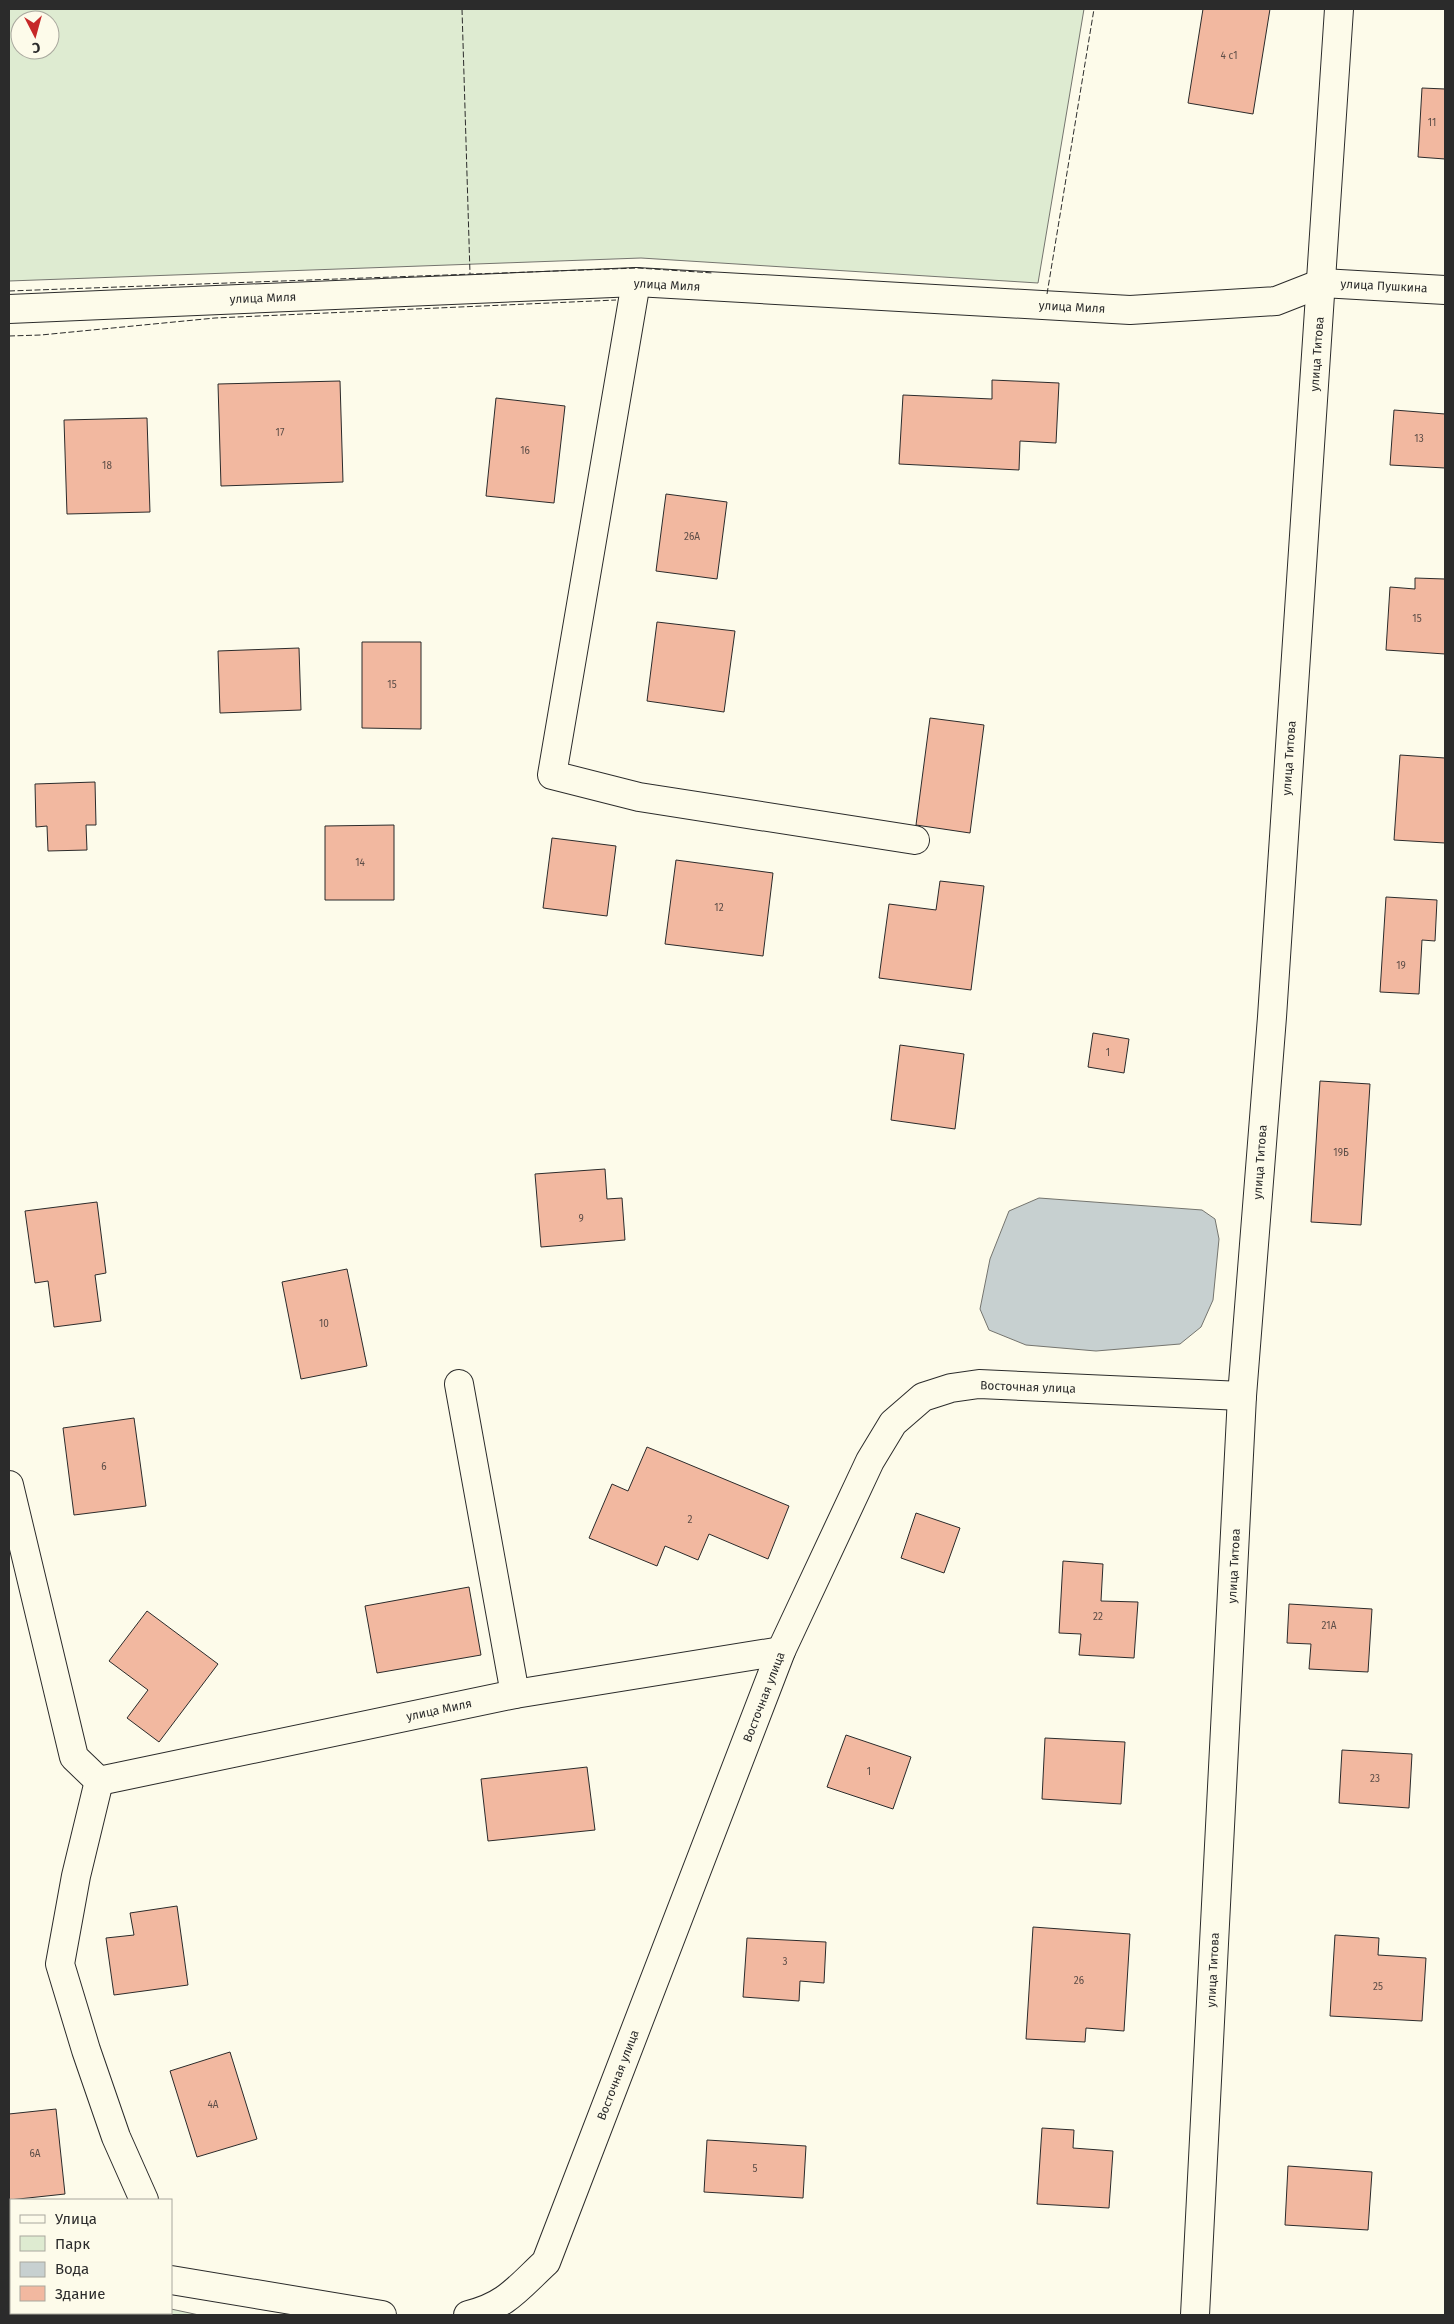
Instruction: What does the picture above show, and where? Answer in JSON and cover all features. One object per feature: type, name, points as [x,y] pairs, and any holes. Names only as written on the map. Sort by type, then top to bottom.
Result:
[{"type":"street","name":"улица Титова","points":[[1195,2315],[1242,1396],[1272,1017],[1339,9]]},
{"type":"street","name":"улица Миля","points":[[9,309],[636,282],[1130,310],[1276,301],[1322,283]]},
{"type":"street","points":[[636,282],[552,775],[639,797],[915,840]]},
{"type":"street","name":"улица Пушкина","points":[[1322,283],[1445,290]]},
{"type":"street","points":[[459,1384],[515,1694]]},
{"type":"street","name":"Восточная улица","points":[[506,2309],[546,2262],[782,1651],[870,1460],[893,1423],[923,1397],[951,1388],[979,1384],[1242,1396]]},
{"type":"street","points":[[9,1485],[74,1756],[98,1781],[76,1876],[60,1964],[86,2050],[113,2128],[144,2199]]},
{"type":"street","name":"улица Миля","points":[[98,1781],[515,1694],[782,1651]]},
{"type":"street","points":[[174,2275],[382,2315]]},
{"type":"street","points":[[468,2315],[506,2309]]},
{"type":"green space","points":[[9,9],[1084,9],[1038,283],[641,258],[9,281]]},
{"type":"green space","points":[[172,2309],[199,2315],[9,2315],[9,2310],[10,2314],[172,2314]]},
{"type":"water","points":[[1039,1198],[1202,1210],[1215,1219],[1219,1239],[1213,1300],[1201,1327],[1180,1344],[1096,1351],[1026,1345],[989,1330],[980,1309],[990,1259],[1009,1211]]},
{"type":"building","points":[[1203,9],[1270,9],[1253,114],[1188,103]]},
{"type":"building","points":[[1422,88],[1445,89],[1445,159],[1418,157]]},
{"type":"building","points":[[992,380],[1059,383],[1056,443],[1020,441],[1019,470],[899,464],[903,395],[992,399]]},
{"type":"building","points":[[340,381],[343,482],[221,486],[218,384]]},
{"type":"building","points":[[496,398],[565,406],[554,503],[486,496]]},
{"type":"building","points":[[1394,410],[1445,414],[1445,468],[1390,465]]},
{"type":"building","points":[[147,418],[150,512],[67,514],[64,420]]},
{"type":"building","points":[[666,494],[727,502],[717,579],[656,571]]},
{"type":"building","points":[[1415,578],[1445,579],[1445,654],[1386,650],[1390,587],[1415,589]]},
{"type":"building","points":[[657,622],[735,631],[724,712],[647,701]]},
{"type":"building","points":[[362,642],[421,642],[421,729],[362,728]]},
{"type":"building","points":[[299,648],[301,710],[220,713],[218,651]]},
{"type":"building","points":[[930,718],[984,725],[970,833],[916,825]]},
{"type":"building","points":[[1400,755],[1445,758],[1445,843],[1394,840]]},
{"type":"building","points":[[95,782],[96,825],[86,825],[87,850],[48,851],[47,826],[36,827],[35,784]]},
{"type":"building","points":[[394,825],[394,900],[325,900],[325,826]]},
{"type":"building","points":[[552,838],[616,846],[607,916],[543,908]]},
{"type":"building","points":[[676,860],[773,873],[763,956],[665,944]]},
{"type":"building","points":[[940,881],[984,886],[971,990],[879,978],[889,904],[936,910]]},
{"type":"building","points":[[1386,897],[1437,900],[1435,941],[1422,940],[1419,994],[1380,992]]},
{"type":"building","points":[[1093,1033],[1129,1039],[1124,1073],[1088,1067]]},
{"type":"building","points":[[900,1045],[964,1054],[955,1129],[891,1120]]},
{"type":"building","points":[[1320,1081],[1370,1084],[1361,1225],[1311,1222]]},
{"type":"building","points":[[605,1169],[607,1199],[622,1198],[625,1240],[541,1247],[535,1174]]},
{"type":"building","points":[[97,1202],[106,1273],[95,1275],[101,1321],[54,1327],[48,1281],[35,1283],[25,1211]]},
{"type":"building","points":[[347,1269],[367,1366],[301,1379],[282,1282]]},
{"type":"building","points":[[134,1418],[146,1506],[74,1515],[63,1428]]},
{"type":"building","points":[[647,1447],[789,1506],[768,1559],[709,1534],[698,1560],[665,1546],[657,1566],[589,1538],[612,1484],[628,1491]]},
{"type":"building","points":[[916,1513],[960,1528],[944,1573],[901,1558]]},
{"type":"building","points":[[1063,1561],[1103,1564],[1101,1601],[1138,1602],[1134,1658],[1079,1655],[1081,1634],[1059,1633]]},
{"type":"building","points":[[469,1587],[481,1655],[377,1673],[365,1606]]},
{"type":"building","points":[[1289,1604],[1372,1609],[1368,1672],[1309,1669],[1311,1644],[1287,1643]]},
{"type":"building","points":[[147,1611],[218,1664],[159,1742],[127,1718],[148,1690],[109,1661]]},
{"type":"building","points":[[846,1735],[911,1757],[893,1809],[827,1787]]},
{"type":"building","points":[[1045,1738],[1125,1742],[1121,1804],[1042,1799]]},
{"type":"building","points":[[1342,1750],[1412,1754],[1409,1808],[1339,1803]]},
{"type":"building","points":[[587,1767],[595,1830],[488,1841],[481,1779]]},
{"type":"building","points":[[177,1906],[188,1985],[114,1995],[106,1938],[134,1935],[130,1913]]},
{"type":"building","points":[[1033,1927],[1130,1934],[1124,2031],[1086,2028],[1085,2042],[1026,2039]]},
{"type":"building","points":[[1335,1935],[1379,1938],[1378,1955],[1426,1958],[1422,2021],[1330,2016]]},
{"type":"building","points":[[747,1938],[826,1942],[824,1983],[800,1981],[799,2001],[743,1997]]},
{"type":"building","points":[[230,2052],[257,2139],[197,2157],[170,2071]]},
{"type":"building","points":[[56,2109],[65,2194],[9,2200],[9,2114]]},
{"type":"building","points":[[1042,2128],[1074,2130],[1073,2148],[1113,2151],[1109,2208],[1037,2204]]},
{"type":"building","points":[[707,2140],[806,2146],[803,2198],[704,2192]]},
{"type":"building","points":[[1288,2166],[1372,2172],[1368,2230],[1285,2225]]},
{"type":"fence","points":[[462,9],[470,274]]},
{"type":"fence","points":[[1047,294],[1094,9]]},
{"type":"fence","points":[[9,291],[638,268],[713,273]]},
{"type":"fence","points":[[9,336],[41,335],[215,318],[616,300]]}]
